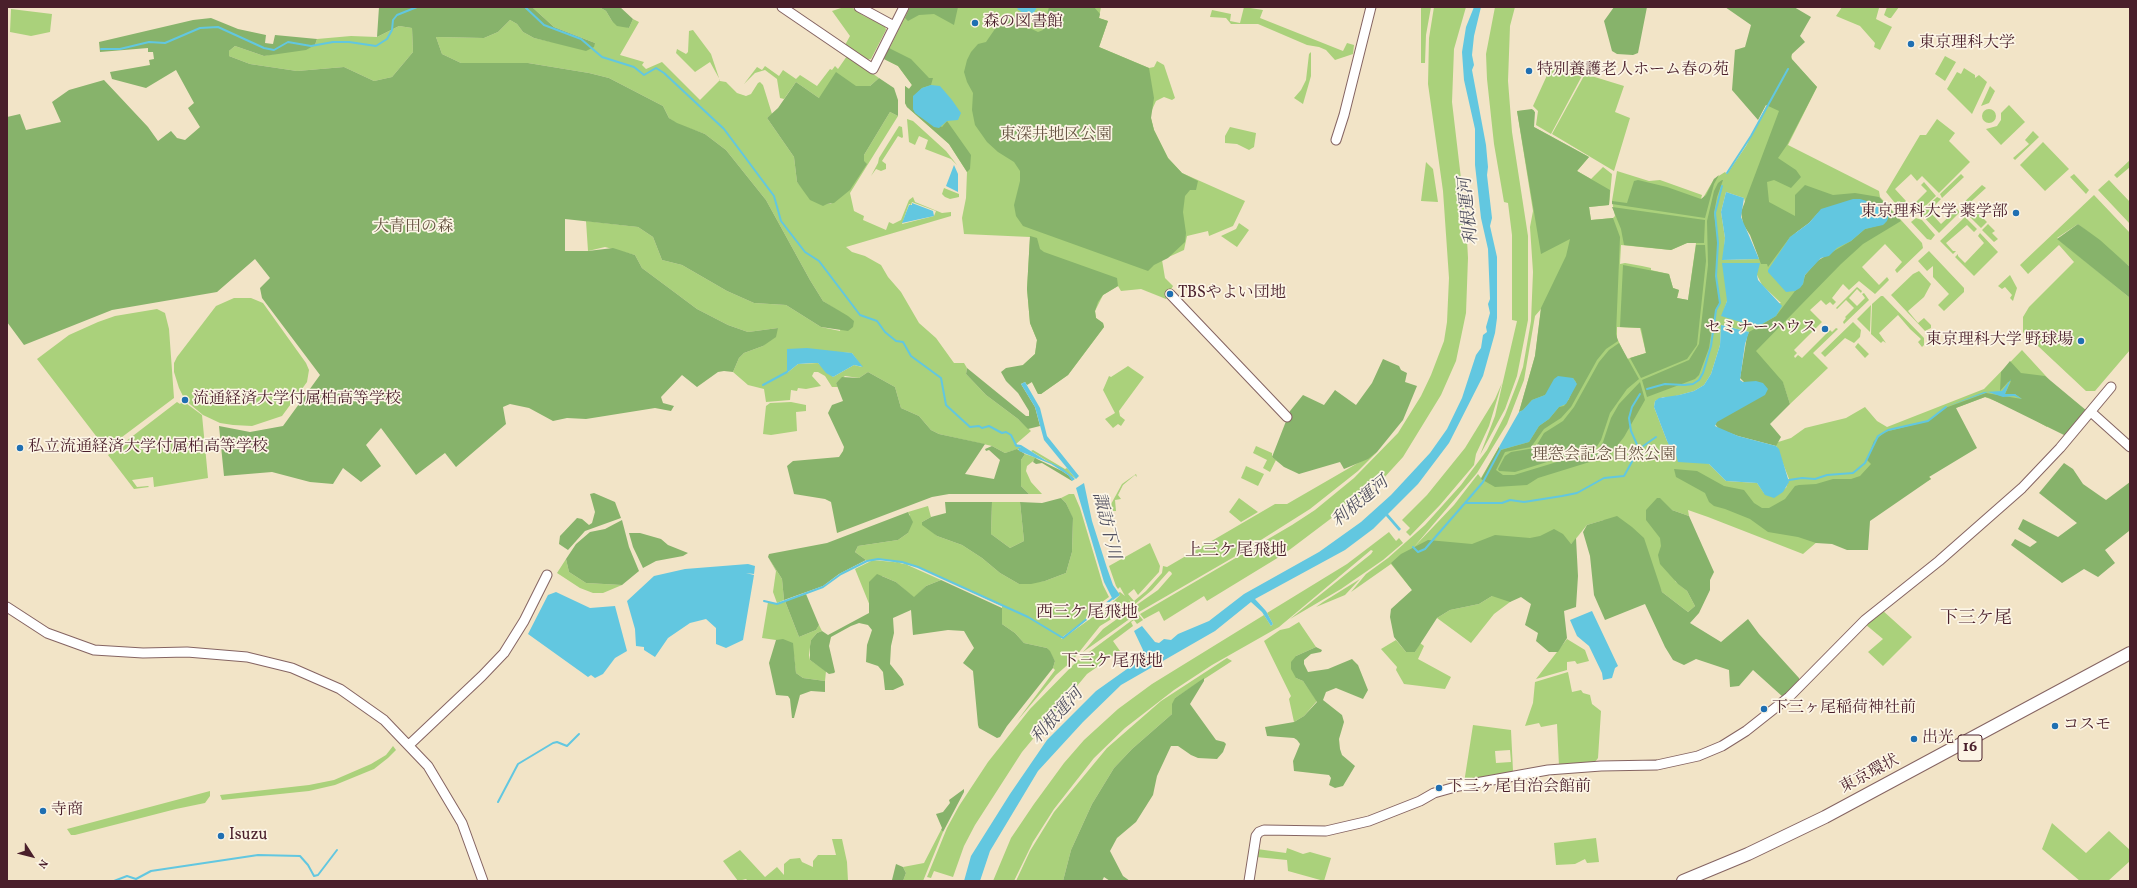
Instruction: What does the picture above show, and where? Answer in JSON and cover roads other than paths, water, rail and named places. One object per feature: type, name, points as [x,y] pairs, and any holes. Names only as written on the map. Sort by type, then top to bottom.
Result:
[{"type":"highway","name":"東京環状","points":[[1683,881],[1748,854],[1825,817],[2130,653]]},
{"type":"highway","name":"東京環状","points":[[1704,881],[1810,834],[2130,662]]},
{"type":"street","points":[[782,7],[873,69],[904,7]]},
{"type":"street","points":[[859,7],[894,26]]},
{"type":"street","points":[[1336,140],[1371,7]]},
{"type":"street","points":[[1170,294],[1287,418]]},
{"type":"street","points":[[1249,881],[1256,836],[1259,832],[1264,830],[1326,831],[1369,821],[1420,801],[1434,793],[1459,786],[1548,770],[1600,766],[1657,765],[1698,756],[1722,746],[1746,730],[1789,697],[1865,620],[1977,529],[2027,483],[2091,412],[2111,387]]},
{"type":"street","points":[[2091,412],[2130,447]]},
{"type":"street","points":[[409,745],[482,676],[504,652],[524,621],[547,575]]},
{"type":"street","points":[[7,607],[47,633],[94,650],[124,652],[187,652],[231,655],[270,661],[292,668],[323,681],[359,701],[384,720],[409,745],[435,776],[455,809],[472,847],[483,881]]},
{"type":"water","points":[[1019,7],[1037,7],[1031,18],[1017,9]]},
{"type":"water","points":[[1474,7],[1481,7],[1474,36],[1472,55],[1474,65],[1472,70],[1486,145],[1488,167],[1487,175],[1492,218],[1490,226],[1497,257],[1497,318],[1495,333],[1483,376],[1449,443],[1418,484],[1388,514],[1401,529],[1399,531],[1386,516],[1373,529],[1345,550],[1255,599],[1266,611],[1273,624],[1271,626],[1262,612],[1251,602],[1215,631],[1121,685],[1083,722],[1038,771],[990,851],[980,881],[964,881],[971,856],[1010,794],[1047,740],[1096,691],[1127,669],[1133,660],[1143,653],[1134,631],[1142,626],[1155,642],[1159,643],[1164,639],[1171,640],[1178,634],[1209,621],[1244,594],[1319,552],[1361,522],[1391,495],[1430,453],[1447,429],[1462,398],[1476,355],[1481,348],[1483,335],[1487,332],[1486,327],[1490,313],[1488,304],[1490,299],[1488,249],[1481,218],[1475,165],[1475,129],[1464,80],[1462,52],[1466,27]]},
{"type":"water","points":[[931,85],[940,86],[952,100],[961,113],[958,120],[947,121],[939,128],[934,127],[915,113],[913,109],[913,96],[922,88]]},
{"type":"water","points":[[954,165],[958,174],[958,192],[946,186]]},
{"type":"water","points":[[1726,192],[1744,198],[1741,217],[1759,259],[1722,260],[1725,238],[1721,212]]},
{"type":"water","points":[[1853,199],[1860,199],[1876,204],[1889,215],[1887,221],[1883,225],[1865,229],[1851,241],[1837,248],[1829,256],[1821,258],[1805,275],[1803,284],[1800,288],[1795,291],[1786,292],[1768,272],[1768,270],[1790,237],[1809,223],[1821,209]]},
{"type":"water","points":[[912,203],[933,211],[934,216],[902,223],[909,205],[912,205]]},
{"type":"water","points":[[1722,263],[1760,263],[1757,275],[1758,280],[1782,306],[1776,316],[1757,327],[1721,316],[1727,301]]},
{"type":"water","points":[[1721,325],[1749,332],[1745,344],[1740,380],[1743,382],[1756,381],[1763,383],[1768,389],[1765,395],[1717,422],[1715,426],[1738,436],[1776,446],[1779,449],[1789,482],[1783,492],[1774,498],[1765,495],[1757,483],[1726,481],[1709,464],[1678,462],[1675,451],[1672,451],[1667,441],[1654,407],[1655,401],[1659,398],[1694,391],[1704,385],[1711,374],[1720,345]]},
{"type":"water","points":[[807,348],[852,353],[863,367],[854,365],[833,377],[826,373],[818,363],[798,364],[787,373],[787,349]]},
{"type":"water","points":[[1558,376],[1573,378],[1577,384],[1566,404],[1559,407],[1549,419],[1539,426],[1529,442],[1500,450],[1499,447],[1519,412],[1523,410],[1532,400],[1545,395],[1554,379]]},
{"type":"water","points":[[2011,379],[2005,394],[2015,394],[2022,399],[2014,396],[2003,397],[1988,392],[1945,407],[1984,392],[2002,391]]},
{"type":"water","points":[[1025,382],[1040,408],[1047,436],[1079,476],[1076,479],[1044,440],[1035,407],[1021,384]]},
{"type":"water","points":[[1014,444],[1021,445],[1045,460],[1062,468],[1075,479],[1072,481],[1068,475],[1051,464],[1019,451],[1018,448],[1021,447],[1016,447]]},
{"type":"water","points":[[1084,483],[1092,521],[1107,568],[1113,585],[1120,595],[1113,600],[1104,582],[1076,488]]},
{"type":"water","points":[[748,564],[755,566],[754,574],[746,573],[754,575],[743,640],[726,648],[716,644],[716,628],[706,619],[690,623],[668,638],[655,657],[644,650],[644,647],[636,646],[635,629],[627,601],[654,576],[685,569]]},
{"type":"water","points":[[556,592],[590,608],[615,606],[627,651],[615,658],[603,674],[595,678],[591,675],[588,677],[528,634],[548,595]]},
{"type":"water","points":[[1592,611],[1618,666],[1615,668],[1612,678],[1603,680],[1602,673],[1589,646],[1577,636],[1570,620]]},
{"type":"waterway","points":[[101,49],[120,49],[149,42],[165,43],[200,28],[218,27],[264,48],[274,50],[288,42],[311,46],[333,42],[349,42],[376,46],[387,39],[392,30],[393,20],[397,15],[417,7]]},
{"type":"waterway","points":[[525,7],[544,25],[581,39],[602,57],[634,67],[644,75],[656,68],[664,73],[724,129],[774,196],[781,221],[805,252],[819,261],[860,315],[877,321],[885,332],[896,341],[903,342],[911,356],[941,378],[946,405],[970,427],[979,426],[982,428],[989,426],[1002,433],[1006,432],[1011,435],[1016,445]]},
{"type":"waterway","points":[[1727,173],[1751,136],[1788,69]]},
{"type":"waterway","points":[[1647,389],[1665,384],[1693,384],[1699,380],[1703,373],[1711,346],[1716,310],[1720,303],[1716,276],[1718,243],[1715,213],[1722,186]]},
{"type":"waterway","points":[[763,385],[787,372]]},
{"type":"waterway","points":[[1413,547],[1418,552],[1425,549],[1465,503],[1502,503],[1510,500],[1524,502],[1562,496],[1577,493],[1604,478],[1624,476],[1639,449],[1631,431],[1629,418],[1632,407],[1640,394]]},
{"type":"waterway","points":[[1789,480],[1802,478],[1815,479],[1827,475],[1853,473],[1865,463],[1878,436],[1888,430],[1928,421],[1946,407]]},
{"type":"waterway","points":[[1639,449],[1656,437]]},
{"type":"waterway","points":[[1465,503],[1483,482],[1500,450]]},
{"type":"waterway","points":[[764,601],[777,604],[823,587],[841,574],[867,561],[878,559],[902,562],[918,567],[1028,617],[1063,638],[1113,598]]},
{"type":"waterway","points":[[498,802],[518,764],[553,743],[557,742],[567,746],[579,734]]},
{"type":"waterway","points":[[114,881],[127,876],[136,879],[151,871],[258,855],[300,856],[308,865],[314,876],[318,875],[337,850]]},
{"type":"place","name":"森の図書館","points":[[975,23]]},
{"type":"place","name":"東京理科大学","points":[[1911,44]]},
{"type":"place","name":"特別養護老人ホーム春の苑","points":[[1529,71]]},
{"type":"place","name":"東京理科大学 薬学部","points":[[2016,213]]},
{"type":"place","name":"TBSやよい団地","points":[[1170,294]]},
{"type":"place","name":"セミナーハウス","points":[[1825,329]]},
{"type":"place","name":"東京理科大学 野球場","points":[[2081,341]]},
{"type":"place","name":"流通経済大学付属柏高等学校","points":[[185,400]]},
{"type":"place","name":"私立流通経済大学付属柏高等学校","points":[[20,448]]},
{"type":"place","name":"下三ヶ尾稲荷神社前","points":[[1764,709]]},
{"type":"place","name":"コスモ","points":[[2055,726]]},
{"type":"place","name":"出光","points":[[1914,739]]},
{"type":"place","name":"下三ヶ尾自治会館前","points":[[1439,788]]},
{"type":"place","name":"寺商","points":[[43,811]]},
{"type":"place","name":"Isuzu","points":[[221,836]]},
{"type":"district","name":"上三ケ尾飛地","points":[[1236,552]]},
{"type":"district","name":"西三ケ尾飛地","points":[[1087,614]]},
{"type":"district","name":"下三ケ尾","points":[[1976,620]]},
{"type":"district","name":"下三ケ尾飛地","points":[[1112,663]]},
{"type":"park label","name":"東深井地区公園","points":[[1056,136]]},
{"type":"park label","name":"大青田の森","points":[[413,228]]},
{"type":"park label","name":"理窓会記念自然公園","points":[[1604,456]]},
{"type":"water label","name":"利根運河","points":[[1470,211]]},
{"type":"water label","name":"利根運河","points":[[1361,503]]},
{"type":"water label","name":"諏訪下川","points":[[1105,526]]},
{"type":"water label","name":"利根運河","points":[[1058,717]]}]
